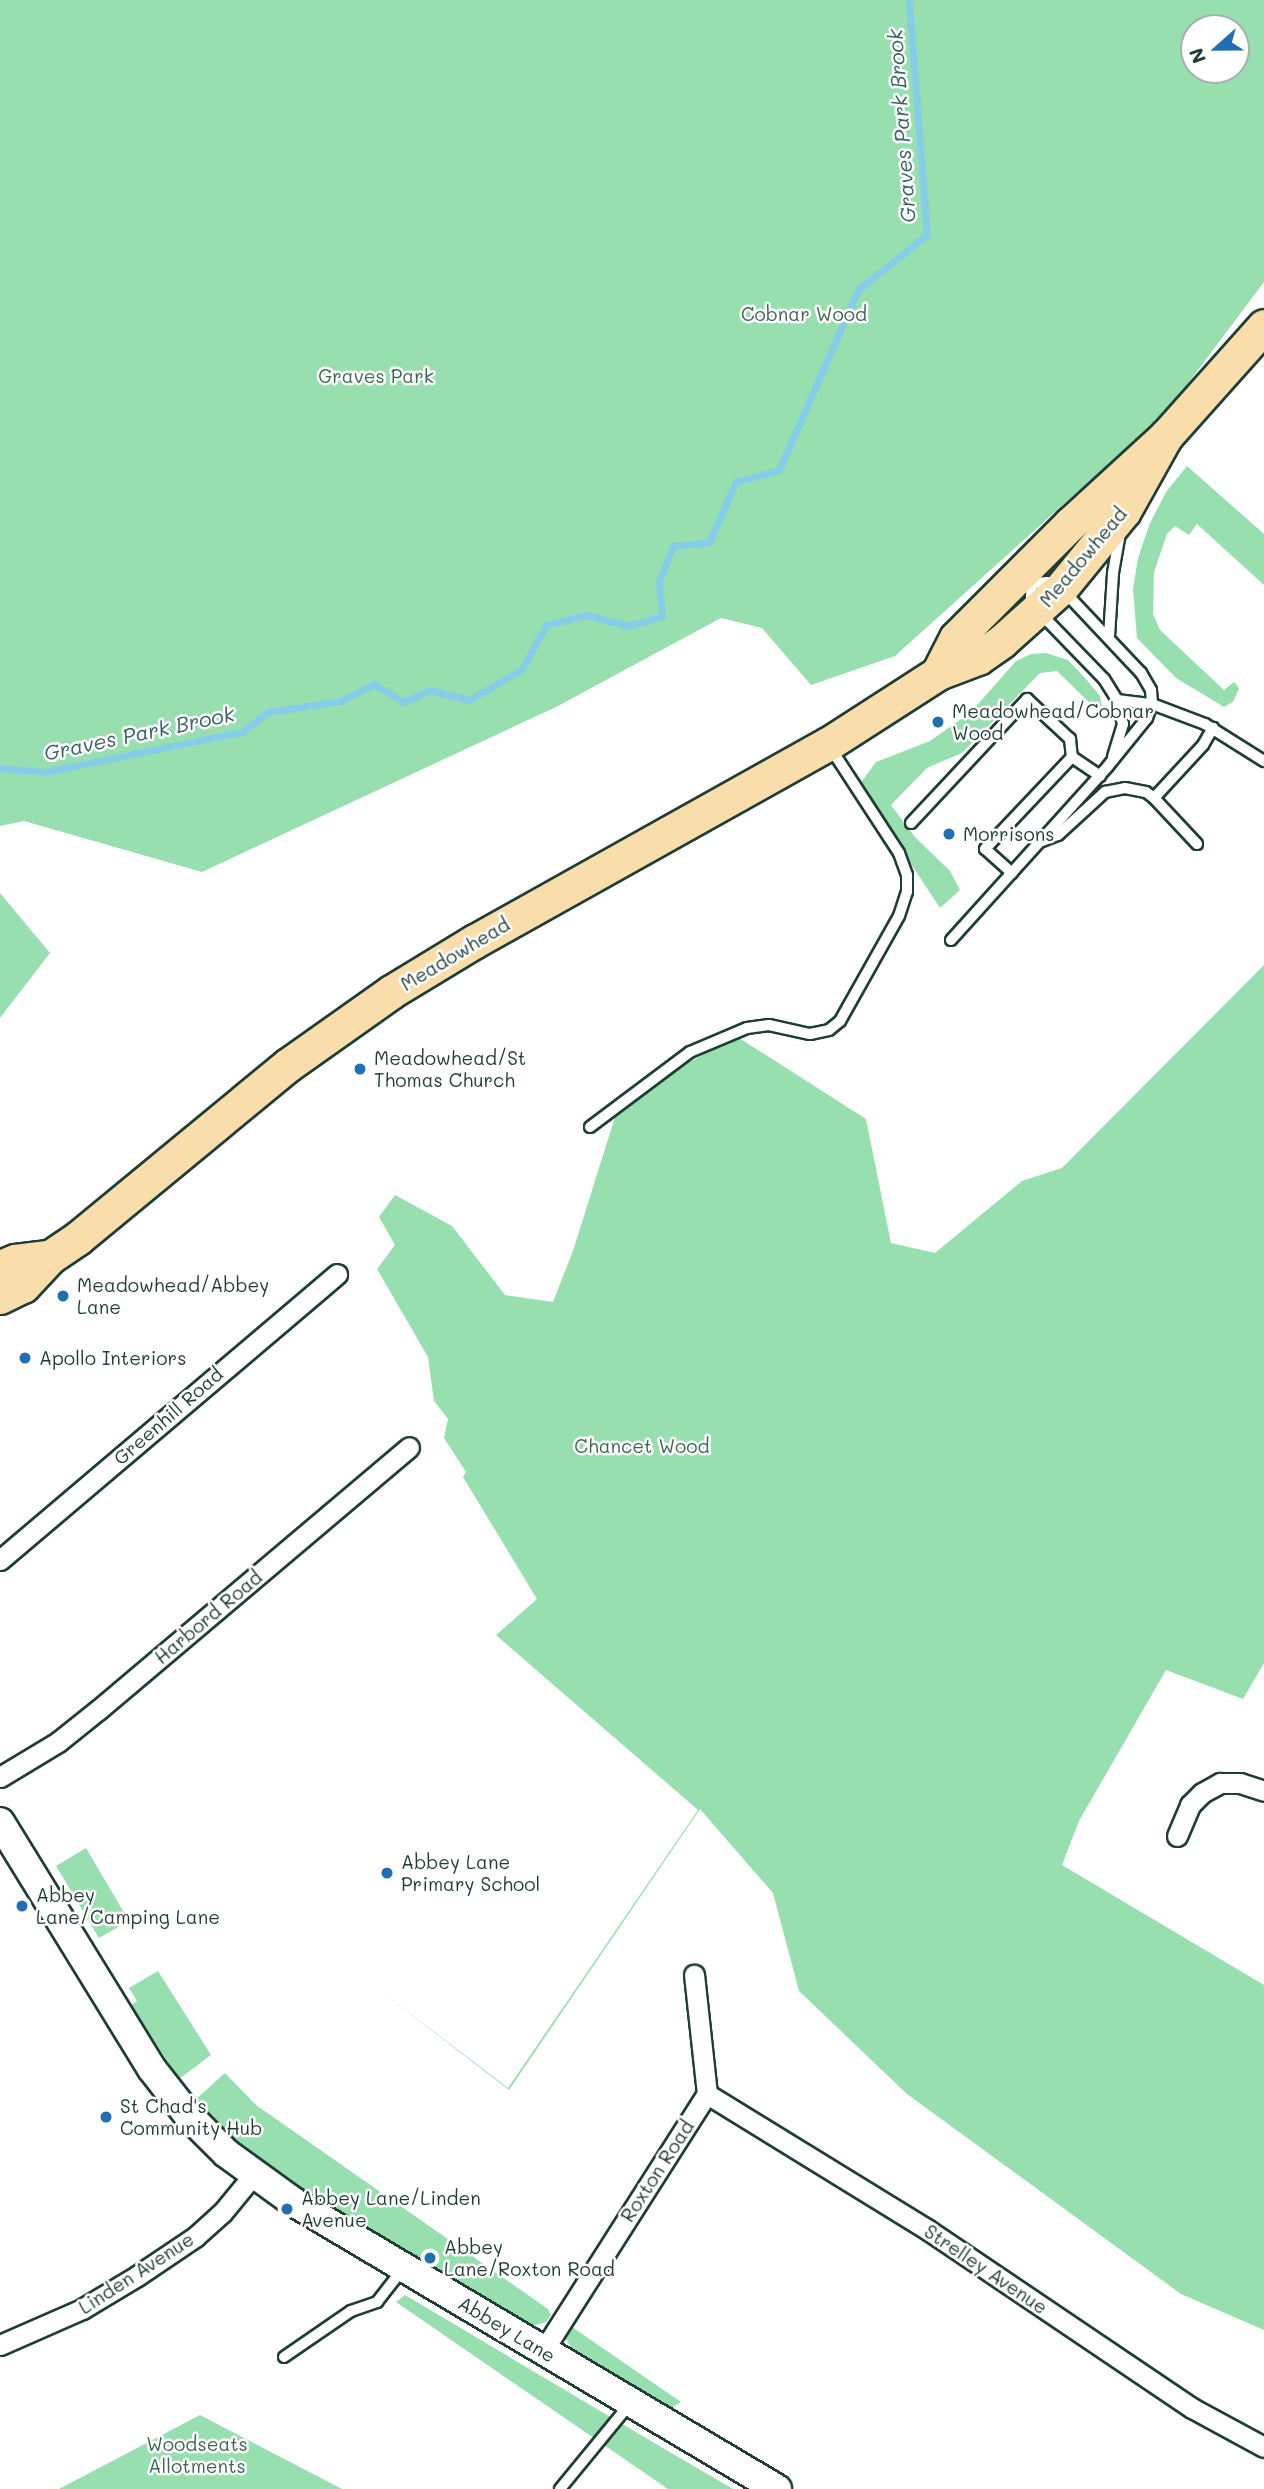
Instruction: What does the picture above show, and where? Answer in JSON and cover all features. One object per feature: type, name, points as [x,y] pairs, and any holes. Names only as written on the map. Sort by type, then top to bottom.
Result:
[{"type":"highway","name":"Meadowhead","points":[[1034,587],[1116,479],[1166,436],[1264,326]]},
{"type":"highway","name":"Meadowhead","points":[[0,1267],[15,1261],[50,1257],[110,1213],[288,1065],[391,992],[475,941],[828,744],[938,673],[956,638],[1034,587],[1124,511],[1166,436]]},
{"type":"highway","points":[[0,1297],[23,1286],[50,1257]]},
{"type":"main road","name":"Abbey Lane","points":[[4,1837],[152,2069],[204,2133],[254,2174],[403,2268],[777,2489]]},
{"type":"street","name":"Greenhill Road","points":[[3,1553],[337,1274]]},
{"type":"street","name":"Harbord Road","points":[[0,1777],[58,1742],[98,1710],[409,1447]]},
{"type":"street","points":[[1177,1836],[1191,1805],[1202,1793],[1220,1783],[1240,1783],[1264,1791]]},
{"type":"street","points":[[694,1975],[707,2094]]},
{"type":"street","name":"Roxton Road","points":[[543,2351],[707,2094]]},
{"type":"street","name":"Strelley Avenue","points":[[707,2094],[928,2230],[1192,2408],[1264,2447]]},
{"type":"street","name":"Linden Avenue","points":[[0,2345],[82,2309],[195,2237],[222,2213],[254,2174]]},
{"type":"lane","points":[[1109,637],[1113,573],[1124,511]]},
{"type":"lane","points":[[951,940],[1100,776],[1147,718],[1152,704],[1146,680],[1109,637],[1034,587]]},
{"type":"lane","points":[[1034,587],[1117,700],[1123,724],[1108,766]]},
{"type":"lane","points":[[911,822],[1027,699],[1070,740],[1072,757],[1100,776]]},
{"type":"lane","points":[[1117,700],[1152,704],[1213,728],[1264,761]]},
{"type":"lane","points":[[1154,798],[1203,746],[1213,728]]},
{"type":"lane","points":[[590,1127],[690,1052],[747,1028],[769,1025],[810,1034],[829,1030],[840,1021],[898,916],[907,892],[907,875],[899,853],[828,744]]},
{"type":"lane","points":[[1012,873],[985,849],[1072,757]]},
{"type":"lane","points":[[1040,842],[1058,835],[1105,792],[1125,788],[1146,792],[1154,798],[1197,844]]},
{"type":"lane","points":[[284,2357],[351,2311],[377,2302],[403,2268]]},
{"type":"lane","points":[[561,2489],[632,2402]]},
{"type":"green space","name":"Graves Park","points":[[0,0],[1264,0],[1264,282],[1147,438],[1077,492],[895,656],[811,685],[762,628],[721,618],[556,707],[202,872],[24,821],[0,826]]},
{"type":"green space","points":[[1187,466],[1264,534],[1264,585],[1197,524],[1189,535],[1175,526],[1167,534],[1154,572],[1153,614],[1160,630],[1224,690],[1234,682],[1237,685],[1239,689],[1233,702],[1224,707],[1176,678],[1137,638],[1133,589],[1138,558],[1150,523],[1166,492]]},
{"type":"green space","points":[[1046,653],[1068,660],[1086,679],[1100,696],[1104,717],[1057,671],[1040,673],[962,753],[927,768],[891,805],[915,837],[950,871],[960,890],[940,908],[859,785],[876,762],[930,741],[971,712],[1016,661],[1031,654]]},
{"type":"green space","points":[[0,893],[50,953],[0,1018]]},
{"type":"green space","name":"Chancet Wood","points":[[1264,965],[1264,1663],[1243,1699],[1166,1670],[1079,1821],[1062,1865],[1264,1985],[1264,2330],[1181,2294],[907,2094],[799,1991],[773,1893],[700,1809],[509,2090],[374,1986],[508,2088],[698,1810],[496,1635],[537,1599],[463,1477],[466,1472],[444,1438],[448,1419],[434,1401],[428,1357],[377,1269],[395,1245],[379,1217],[395,1195],[452,1226],[505,1295],[553,1302],[573,1251],[620,1101],[736,1036],[866,1119],[891,1243],[935,1253],[1022,1181],[1062,1168]]},
{"type":"green space","points":[[86,1848],[129,1921],[99,1938],[56,1866]]},
{"type":"green space","points":[[158,1971],[211,2055],[179,2079],[131,2005],[137,2001],[129,1988]]},
{"type":"green space","points":[[225,2073],[256,2105],[548,2309],[551,2315],[546,2322],[532,2326],[521,2321],[243,2155],[213,2126],[211,2116],[195,2100]]},
{"type":"green space","points":[[405,2295],[733,2489],[668,2489],[396,2302]]},
{"type":"green space","points":[[572,2327],[681,2402],[670,2409],[574,2352],[566,2339]]},
{"type":"green space","name":"Woodseats Allotments","points":[[200,2415],[342,2489],[59,2489]]},
{"type":"waterway","name":"Graves Park Brook","points":[[0,768],[45,772],[242,732],[268,712],[341,701],[374,684],[404,702],[430,690],[469,700],[522,669],[546,625],[586,615],[628,626],[662,616],[659,582],[673,546],[709,542],[736,482],[779,470],[858,290],[927,235],[909,0]]},
{"type":"place","name":"Meadowhead/Cobnar Wood","points":[[938,722]]},
{"type":"place","name":"Morrisons","points":[[949,834]]},
{"type":"place","name":"Meadowhead/St Thomas Church","points":[[360,1069]]},
{"type":"place","name":"Meadowhead/Abbey Lane","points":[[63,1296]]},
{"type":"place","name":"Apollo Interiors","points":[[25,1358]]},
{"type":"place","name":"Abbey Lane Primary School","points":[[387,1873]]},
{"type":"place","name":"Abbey Lane/Camping Lane","points":[[22,1906]]},
{"type":"place","name":"St Chad's Community Hub","points":[[106,2117]]},
{"type":"place","name":"Abbey Lane/Linden Avenue","points":[[287,2209]]},
{"type":"place","name":"Abbey Lane/Roxton Road","points":[[430,2258]]},
{"type":"park label","name":"Cobnar Wood","points":[[804,314]]}]
